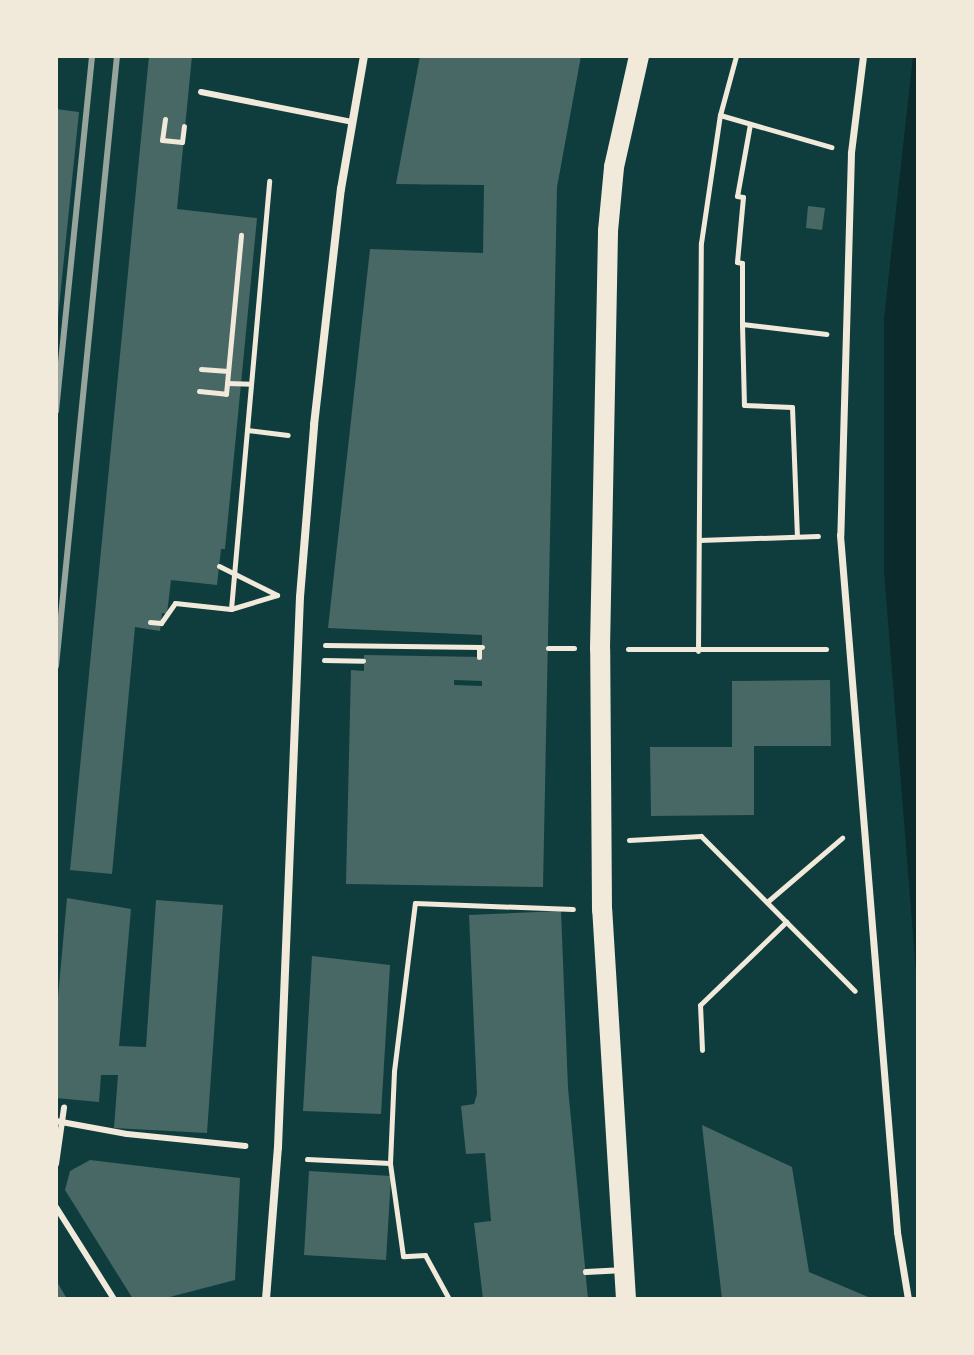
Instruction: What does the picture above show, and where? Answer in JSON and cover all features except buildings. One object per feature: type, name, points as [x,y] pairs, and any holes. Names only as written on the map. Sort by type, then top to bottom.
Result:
[{"type":"main road","points":[[626,1299],[602,910],[600,649],[608,231],[614,167],[639,56]]},
{"type":"street","points":[[266,1299],[278,1147],[300,597],[314,425],[341,189],[364,56]]},
{"type":"street","points":[[863,56],[851,153],[843,336],[840,535],[897,1232],[908,1299]]},
{"type":"lane","points":[[201,92],[353,122]]},
{"type":"lane","points":[[56,1164],[59,1122],[64,1108]]},
{"type":"lane","points":[[59,1122],[245,1146]]},
{"type":"lane","points":[[56,1207],[114,1299]]},
{"type":"lane","points":[[586,1272],[624,1270]]},
{"type":"path","points":[[698,651],[701,243],[720,115],[736,56]]},
{"type":"path","points":[[720,115],[851,153]]},
{"type":"path","points":[[165,119],[162,140],[182,142],[184,126]]},
{"type":"path","points":[[750,124],[737,196],[743,197],[737,262],[742,263],[744,405],[792,407],[797,536]]},
{"type":"path","points":[[231,609],[269,181]]},
{"type":"path","points":[[199,391],[226,394],[241,235]]},
{"type":"path","points":[[742,324],[843,336]]},
{"type":"path","points":[[201,369],[228,371]]},
{"type":"path","points":[[227,383],[251,384]]},
{"type":"path","points":[[247,430],[288,435]]},
{"type":"path","points":[[699,540],[840,535]]},
{"type":"path","points":[[150,622],[161,623],[171,614],[175,603],[231,609],[278,595],[219,566]]},
{"type":"path","points":[[325,645],[481,647],[479,657]]},
{"type":"path","points":[[600,649],[851,649]]},
{"type":"path","points":[[324,660],[363,661]]},
{"type":"path","points":[[767,902],[865,819]]},
{"type":"path","points":[[601,841],[701,836],[881,1017]]},
{"type":"path","points":[[449,1299],[425,1255],[403,1256],[390,1163],[394,1071],[415,903],[602,910]]},
{"type":"path","points":[[702,1050],[700,1005],[786,922]]},
{"type":"path","points":[[307,1159],[390,1163]]},
{"type":"water","points":[[913,56],[918,56],[918,997],[884,571],[884,319]]},
{"type":"railway","points":[[56,411],[92,56]]},
{"type":"railway","points":[[56,666],[117,56]]}]
